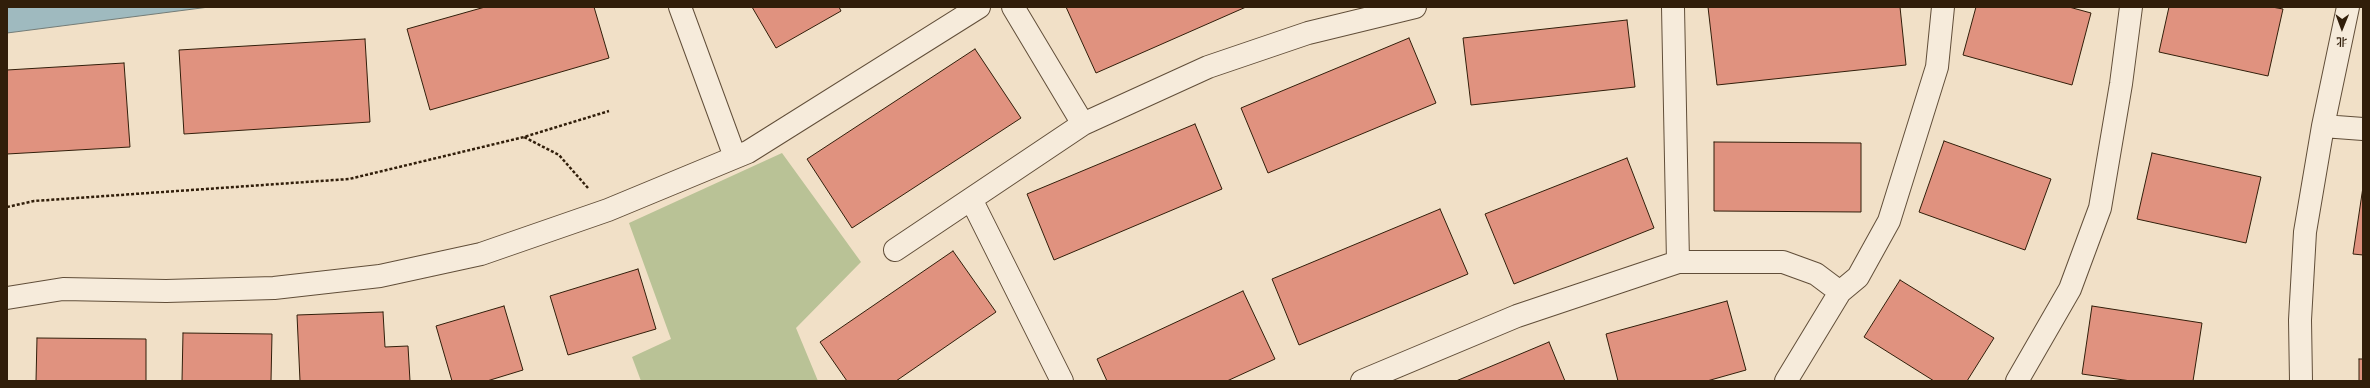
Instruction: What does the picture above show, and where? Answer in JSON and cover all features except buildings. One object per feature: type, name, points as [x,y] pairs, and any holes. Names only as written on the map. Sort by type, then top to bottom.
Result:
[{"type":"street","points":[[680,7],[735,157]]},
{"type":"street","points":[[7,298],[63,289],[166,291],[274,288],[380,276],[481,254],[608,210],[748,152],[979,7]]},
{"type":"street","points":[[1013,7],[1083,124]]},
{"type":"street","points":[[895,250],[1083,124],[1208,67],[1308,33],[1415,7]]},
{"type":"street","points":[[1673,7],[1678,262]]},
{"type":"street","points":[[1786,381],[1791,377],[1840,292],[1858,277],[1889,221],[1937,68],[1943,7]]},
{"type":"street","points":[[2017,381],[2070,289],[2100,208],[2121,84],[2131,7]]},
{"type":"street","points":[[2301,381],[2300,320],[2305,232],[2323,126],[2348,7]]},
{"type":"street","points":[[2323,126],[2363,129]]},
{"type":"street","points":[[971,199],[1062,381]]},
{"type":"street","points":[[1362,381],[1517,316],[1678,262],[1783,262],[1816,274],[1840,292]]},
{"type":"path","points":[[7,207],[34,201],[349,179],[524,137],[609,111]]},
{"type":"path","points":[[524,137],[559,155],[608,210]]},
{"type":"green space","points":[[782,153],[861,262],[796,328],[818,381],[641,381],[632,357],[671,339],[629,223]]},
{"type":"water","points":[[7,7],[209,7],[7,33]]}]
